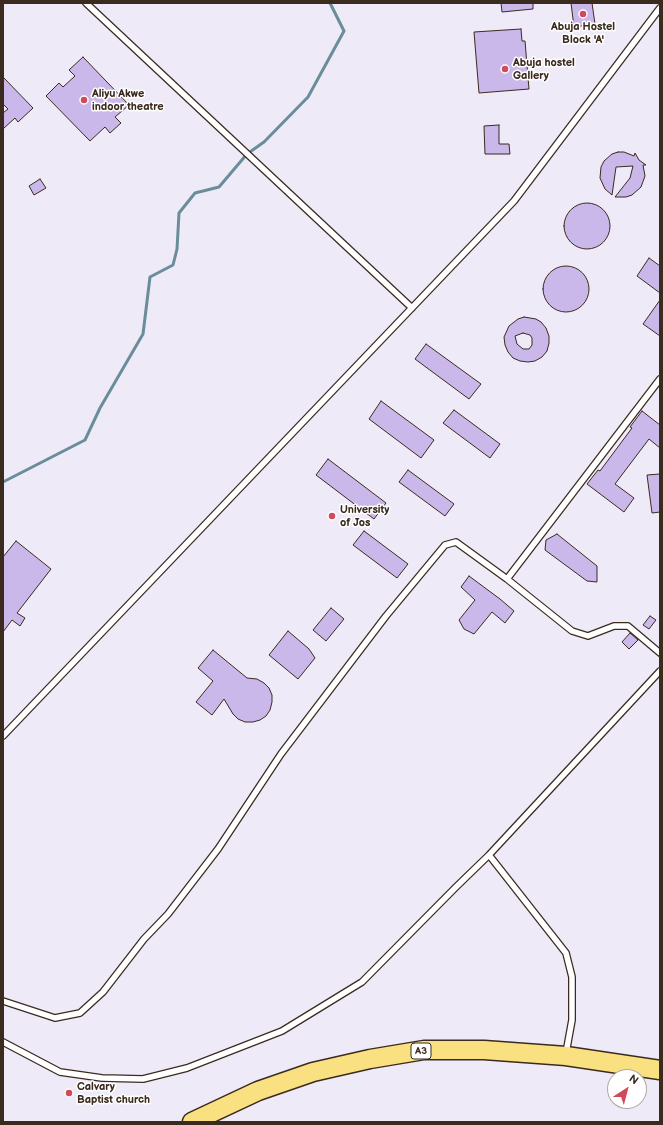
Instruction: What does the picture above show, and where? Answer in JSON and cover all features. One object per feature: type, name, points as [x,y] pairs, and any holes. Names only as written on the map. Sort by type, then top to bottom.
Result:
[{"type":"highway","name":"A3","points":[[192,1122],[258,1091],[313,1072],[424,1050],[484,1050],[566,1056],[660,1070]]},
{"type":"lane","points":[[86,3],[412,308]]},
{"type":"lane","points":[[3,736],[514,201],[660,8]]},
{"type":"lane","points":[[507,579],[660,379]]},
{"type":"lane","points":[[3,1001],[55,1018],[80,1013],[102,992],[144,939],[168,914],[218,849],[281,754],[386,616],[445,545],[456,542],[507,579],[572,631],[588,636],[614,626],[628,626],[660,653]]},
{"type":"lane","points":[[3,1042],[60,1072],[102,1078],[143,1079],[187,1068],[282,1031],[362,982],[489,855],[657,678],[660,671]]},
{"type":"lane","points":[[489,855],[566,953],[572,977],[572,1020],[566,1056]]},
{"type":"building","points":[[501,3],[533,3],[533,9],[502,12]]},
{"type":"building","name":"Abuja Hostel Block 'A'","points":[[571,3],[592,3],[595,24],[574,27]]},
{"type":"building","name":"Abuja hostel Gallery","points":[[521,29],[522,41],[525,41],[529,89],[479,93],[474,32]]},
{"type":"building","points":[[83,57],[129,105],[115,117],[121,123],[110,133],[105,127],[90,141],[46,96],[59,83],[63,87],[75,76],[69,70]]},
{"type":"building","points":[[3,77],[33,108],[18,122],[15,118],[3,129],[3,113],[8,109],[3,104]]},
{"type":"building","points":[[499,125],[499,144],[509,144],[510,154],[485,154],[484,126]]},
{"type":"building","points":[[624,152],[634,156],[635,153],[639,160],[646,165],[643,165],[645,176],[641,187],[632,195],[626,197],[615,197],[630,178],[633,166],[616,167],[612,195],[605,189],[600,178],[601,167],[604,161],[612,154]]},
{"type":"building","points":[[40,179],[46,188],[34,195],[29,186]]},
{"type":"building","points":[[587,203],[600,207],[606,213],[610,226],[606,239],[600,245],[587,249],[574,245],[568,239],[564,226],[568,213],[574,207]]},
{"type":"building","points":[[649,258],[660,266],[660,293],[637,276]]},
{"type":"building","points":[[566,266],[579,270],[585,276],[589,289],[585,302],[579,308],[566,312],[553,308],[547,302],[543,289],[547,276],[553,270]]},
{"type":"building","points":[[660,300],[660,336],[643,324]]},
{"type":"building","points":[[524,317],[536,319],[546,328],[549,336],[547,351],[542,357],[535,361],[520,361],[513,358],[505,345],[504,337],[509,326],[518,319]],"holes":[[[523,333],[530,335],[532,338],[532,345],[529,349],[523,349],[517,344],[515,336]]]},
{"type":"building","points":[[426,344],[481,384],[469,399],[415,359]]},
{"type":"building","points":[[381,401],[434,440],[421,458],[369,419]]},
{"type":"building","points":[[454,410],[500,444],[490,458],[443,423]]},
{"type":"building","points":[[642,411],[660,425],[660,448],[649,439],[615,484],[634,498],[624,512],[587,484],[598,470],[600,471],[632,428],[630,427]]},
{"type":"building","points":[[328,459],[386,503],[374,519],[316,475]]},
{"type":"building","points":[[408,470],[454,504],[445,516],[399,482]]},
{"type":"building","points":[[660,474],[660,512],[652,513],[647,475]]},
{"type":"building","points":[[364,531],[408,564],[397,578],[353,545]]},
{"type":"building","points":[[557,534],[597,566],[597,582],[587,581],[545,550],[546,540]]},
{"type":"building","points":[[16,541],[51,569],[17,613],[25,618],[20,626],[12,620],[3,632],[3,557]]},
{"type":"building","points":[[469,576],[514,611],[505,623],[492,612],[474,634],[464,629],[459,620],[475,600],[461,587]]},
{"type":"building","points":[[331,608],[344,619],[326,641],[313,630]]},
{"type":"building","points":[[650,616],[656,620],[649,629],[643,625]]},
{"type":"building","points":[[288,631],[309,649],[315,658],[298,679],[269,655]]},
{"type":"building","points":[[630,633],[638,640],[629,649],[622,642]]},
{"type":"building","points":[[213,650],[247,678],[257,679],[269,688],[272,695],[272,702],[270,710],[266,716],[253,722],[245,722],[238,719],[233,714],[224,699],[212,715],[196,702],[213,681],[198,668]]},
{"type":"waterway","points":[[3,482],[85,440],[100,408],[143,334],[150,277],[173,265],[177,249],[179,213],[195,193],[219,187],[247,154],[264,142],[308,97],[344,31],[330,3]]},
{"type":"place","name":"Abuja Hostel Block 'A'","points":[[583,14]]},
{"type":"place","name":"Abuja hostel Gallery","points":[[505,69]]},
{"type":"place","name":"Aliyu Akwe indoor theatre","points":[[84,100]]},
{"type":"place","name":"University of Jos","points":[[332,516]]},
{"type":"place","name":"Calvary Baptist church","points":[[69,1093]]}]
